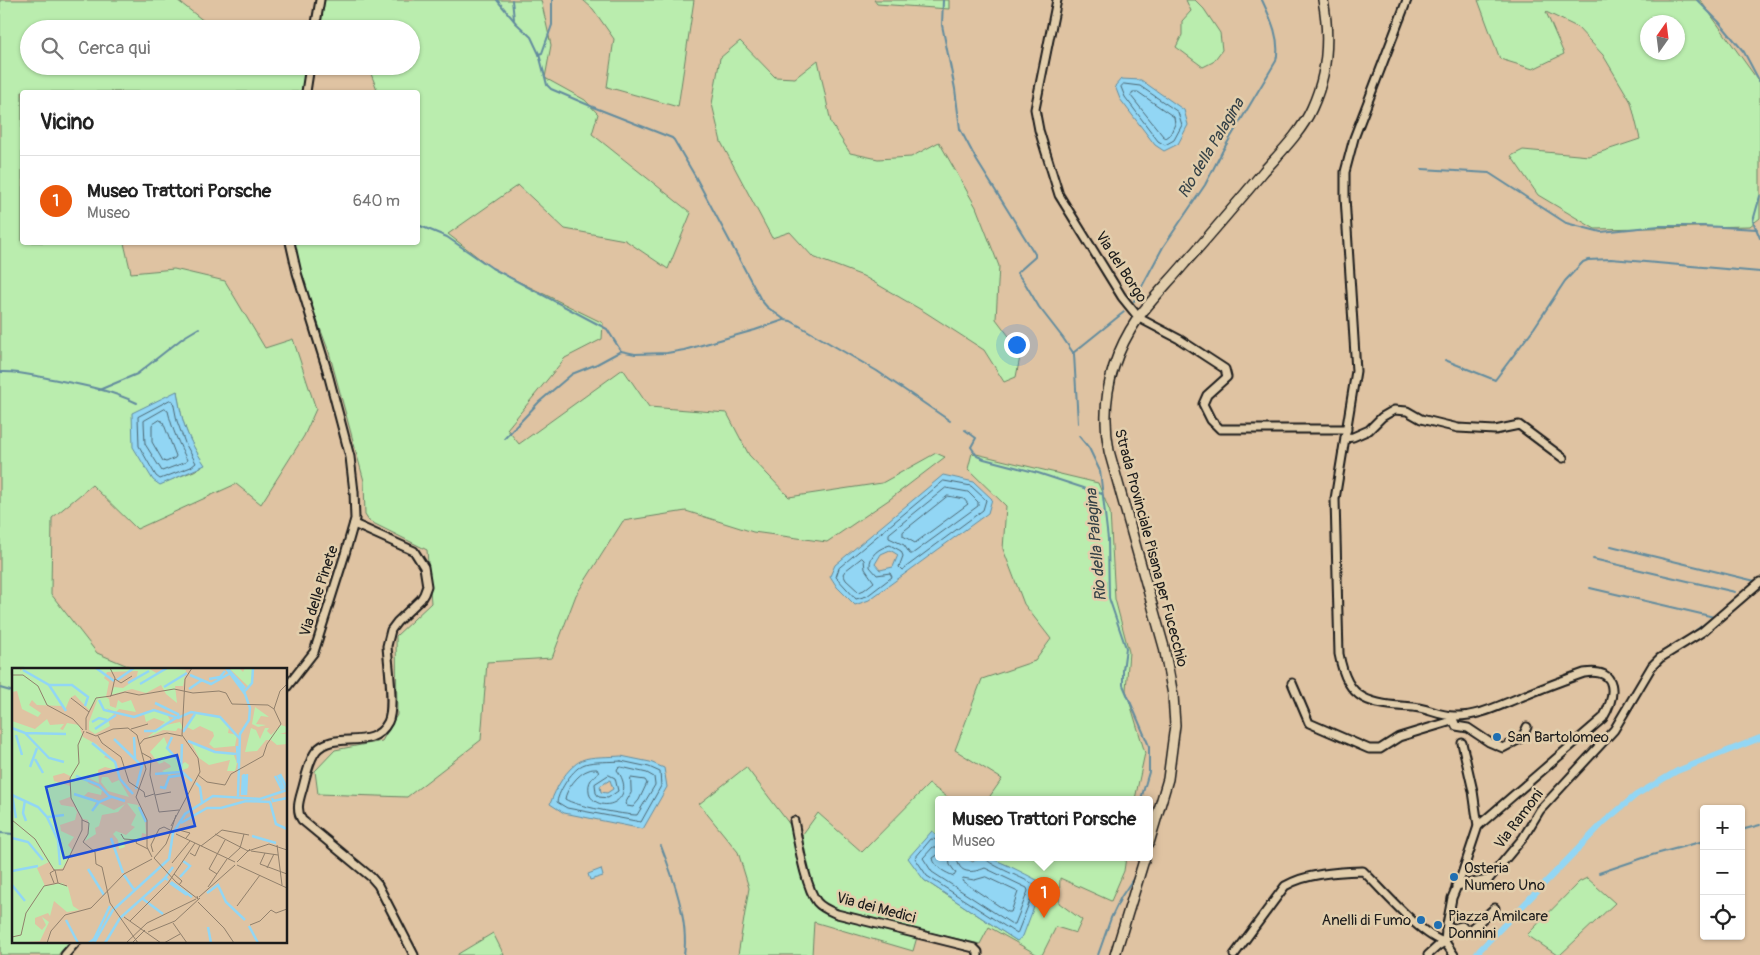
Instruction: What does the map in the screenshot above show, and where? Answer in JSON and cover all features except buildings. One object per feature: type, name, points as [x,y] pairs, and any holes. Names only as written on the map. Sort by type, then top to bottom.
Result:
[{"type":"main road","name":"Strada Provinciale Pisana per Fucecchio","points":[[1153,830],[1168,779],[1175,725],[1173,695],[1164,647],[1109,451],[1105,430],[1105,405],[1109,380],[1115,360],[1139,318],[1283,150],[1312,109],[1322,82],[1326,61],[1327,20],[1323,0]]},
{"type":"main road","points":[[1115,955],[1144,861]]},
{"type":"street","points":[[317,20],[320,0]]},
{"type":"street","name":"Via del Borgo","points":[[1057,0],[1036,108],[1039,130],[1060,195],[1122,297],[1139,318],[1179,339],[1225,370],[1227,377],[1207,395],[1203,404],[1211,420],[1220,429],[1347,429]]},
{"type":"street","points":[[1407,0],[1354,138],[1345,172],[1356,371],[1335,499],[1339,654],[1343,672],[1351,688],[1365,699],[1381,705],[1416,707],[1468,728],[1488,742],[1503,748],[1522,738],[1527,727]]},
{"type":"street","points":[[306,90],[309,75]]},
{"type":"street","name":"Via delle Pinete","points":[[288,685],[314,652],[354,524],[354,492],[350,456],[337,405],[297,274],[291,245]]},
{"type":"street","points":[[1345,438],[1353,437],[1369,430],[1382,417],[1394,410],[1407,411],[1421,419],[1458,428],[1495,430],[1519,425],[1563,458]]},
{"type":"street","points":[[354,524],[414,551],[424,567],[426,586],[421,599],[397,622],[388,638],[390,718],[388,723],[377,735],[371,738],[331,742],[316,750],[305,780],[298,810],[302,820],[371,877],[378,885],[414,955]]},
{"type":"street","name":"Via Ramoni","points":[[1456,886],[1488,880],[1523,838],[1540,810],[1614,730],[1652,666],[1660,658],[1702,632],[1760,582]]},
{"type":"street","points":[[1292,683],[1309,723],[1369,749],[1380,749],[1399,737],[1479,713],[1584,672],[1592,671],[1607,677],[1612,686],[1613,698],[1603,718],[1478,826]]},
{"type":"street","points":[[1445,942],[1452,898],[1478,826],[1474,791],[1462,743]]},
{"type":"street","name":"Via dei Medici","points":[[794,821],[803,866],[814,898],[826,909],[838,914],[974,948],[978,955]]},
{"type":"street","points":[[1234,955],[1285,886],[1312,876],[1363,871],[1420,927],[1438,940],[1445,942],[1454,955]]},
{"type":"street","points":[[1446,930],[1462,926],[1466,930],[1472,928],[1495,908]]},
{"type":"street","points":[[65,955],[76,942]]},
{"type":"street","points":[[1428,955],[1445,942]]},
{"type":"green space","points":[[0,0],[177,0],[203,20],[20,20],[20,75],[312,75],[309,90],[20,90],[20,245],[124,245],[131,273],[174,269],[225,281],[265,348],[293,339],[316,409],[304,436],[261,504],[236,484],[137,529],[92,485],[52,518],[51,594],[97,653],[133,668],[12,668],[12,942],[69,942],[58,955],[0,955]],"holes":[[[177,391],[183,422],[193,446],[204,465],[194,471],[160,484]]]},
{"type":"green space","points":[[316,0],[541,0],[551,45],[545,78],[585,100],[598,114],[592,134],[691,213],[668,269],[625,240],[565,229],[518,185],[448,234],[493,269],[603,323],[602,339],[565,358],[507,429],[519,444],[623,369],[649,407],[727,413],[749,455],[789,497],[882,483],[936,453],[945,457],[890,499],[827,542],[753,532],[686,511],[623,521],[576,595],[552,658],[487,662],[481,740],[407,797],[318,794],[315,771],[335,750],[382,741],[397,715],[396,636],[431,603],[427,550],[369,521],[365,515],[364,481],[329,352],[289,245],[420,245],[420,90],[377,90],[371,75],[420,75],[420,20],[313,20]]},
{"type":"green space","points":[[583,0],[694,0],[678,107],[607,87],[614,39],[593,9]]},
{"type":"green space","points":[[874,0],[949,0],[949,9],[877,4]]},
{"type":"green space","points":[[1186,0],[1195,0],[1204,9],[1220,33],[1222,50],[1213,62],[1203,67],[1176,47],[1182,35],[1182,21],[1191,11]]},
{"type":"green space","points":[[1478,0],[1700,0],[1760,83],[1760,218],[1750,226],[1595,229],[1538,195],[1511,156],[1523,150],[1589,156],[1640,139],[1631,102],[1603,55],[1577,27],[1546,12],[1564,54],[1533,69],[1500,59]]},
{"type":"green space","points":[[740,41],[775,77],[795,78],[818,60],[831,123],[850,153],[878,159],[911,157],[939,142],[976,207],[999,266],[996,319],[1021,352],[1016,377],[1004,382],[984,350],[925,312],[863,276],[813,257],[790,232],[772,238],[721,142],[712,104],[720,58]]},
{"type":"green space","points":[[972,453],[1098,483],[1110,512],[1115,599],[1129,652],[1126,690],[1145,753],[1136,796],[990,796],[1002,779],[955,750],[982,679],[1035,661],[1051,639],[1024,604],[1003,549],[1006,506],[968,469]]},
{"type":"green space","points":[[746,767],[800,838],[818,813],[862,852],[929,784],[946,796],[935,796],[935,834],[932,831],[924,880],[1017,941],[1011,867],[996,861],[1125,861],[1124,871],[1111,901],[1060,878],[1059,903],[1082,920],[1076,933],[1056,927],[1042,955],[1038,955],[989,927],[980,944],[919,930],[913,951],[814,922],[812,955],[738,955],[749,888],[738,852],[699,804]]},
{"type":"green space","points":[[1587,878],[1615,903],[1560,955],[1557,955],[1527,935],[1579,882]]},
{"type":"green space","points":[[493,933],[504,955],[458,955],[458,954]]},
{"type":"water","points":[[1121,79],[1141,80],[1184,110],[1188,125],[1178,144],[1164,151],[1155,145],[1120,99],[1115,86]]},
{"type":"water","points":[[177,391],[186,430],[205,465],[160,485],[153,480],[133,447],[132,413]]},
{"type":"water","points":[[943,475],[974,482],[992,499],[988,513],[869,600],[855,605],[837,587],[830,576],[835,565]],"holes":[[[890,550],[898,555],[893,567],[880,570],[875,564],[881,554]]]},
{"type":"water","points":[[621,756],[650,762],[664,768],[667,787],[643,829],[564,813],[550,804],[562,779],[576,764],[590,758]],"holes":[[[610,780],[613,789],[607,793],[601,792],[600,786]]]},
{"type":"water","points":[[932,831],[935,834],[935,861],[997,861],[1043,883],[1023,936],[1017,941],[924,880],[908,858]]},
{"type":"water","points":[[601,869],[603,876],[590,880],[588,874]]},
{"type":"waterway","points":[[497,0],[516,23],[531,37],[539,54],[547,85],[551,89],[674,140],[761,300],[767,307],[785,320],[791,321],[877,371],[950,421]]},
{"type":"waterway","points":[[512,0],[514,19]]},
{"type":"waterway","points":[[539,54],[542,53],[552,25],[552,0]]},
{"type":"waterway","points":[[943,0],[942,25],[955,89],[960,129],[977,161],[1035,254],[1035,257],[1017,273],[1039,307],[1074,354],[1078,423]]},
{"type":"waterway","name":"Rio della Palagina","points":[[1134,301],[1163,247],[1205,185],[1223,150],[1276,61],[1276,37],[1272,22],[1262,0]]},
{"type":"waterway","points":[[1697,0],[1719,22],[1744,52],[1760,82]]},
{"type":"waterway","points":[[1422,169],[1489,173],[1566,223],[1601,232],[1659,226],[1757,229]]},
{"type":"waterway","points":[[1760,196],[1753,221],[1760,238]]},
{"type":"waterway","points":[[420,226],[447,237],[492,268],[607,329],[621,351]]},
{"type":"waterway","points":[[1445,360],[1495,380],[1534,328],[1565,281],[1583,262],[1588,260],[1611,259],[1760,272]]},
{"type":"waterway","name":"Rio della Palagina","points":[[1073,353],[1124,312]]},
{"type":"waterway","points":[[505,438],[539,402],[572,374],[597,364],[621,351],[635,354],[667,353],[684,350],[784,320]]},
{"type":"waterway","points":[[99,390],[137,374],[184,337],[199,328]]},
{"type":"waterway","points":[[0,372],[12,372],[81,385],[115,394],[137,403]]},
{"type":"waterway","points":[[965,430],[976,438],[971,447],[977,456],[1102,494]]},
{"type":"waterway","name":"Rio della Palagina","points":[[1079,436],[1089,448],[1100,471],[1108,539],[1109,598],[1126,648],[1123,685],[1149,746],[1149,772],[1142,796]]},
{"type":"waterway","points":[[1611,546],[1755,581]]},
{"type":"waterway","points":[[1593,559],[1735,592]]},
{"type":"waterway","points":[[1725,608],[1755,581]]},
{"type":"waterway","points":[[1590,588],[1714,617]]},
{"type":"waterway","points":[[1688,636],[1714,617]]},
{"type":"waterway","points":[[0,688],[12,691]]},
{"type":"waterway","points":[[1475,955],[1604,822],[1636,795],[1677,771],[1760,738]]},
{"type":"waterway","points":[[1745,829],[1760,825]]},
{"type":"waterway","points":[[0,833],[12,834]]},
{"type":"waterway","points":[[1599,873],[1652,855],[1700,842]]},
{"type":"waterway","points":[[661,846],[679,899],[684,928],[684,955]]},
{"type":"waterway","name":"Rio della Palagina","points":[[1098,955],[1111,918],[1121,897],[1135,876]]},
{"type":"place","name":"San Bartolomeo","points":[[1497,737]]},
{"type":"place","name":"Osteria Numero Uno","points":[[1454,877]]},
{"type":"place","name":"Museo Trattori Porsche","points":[[1044,918]]},
{"type":"place","name":"Anelli di Fumo","points":[[1421,920]]},
{"type":"place","name":"Piazza Amilcare Donnini","points":[[1438,925]]}]
